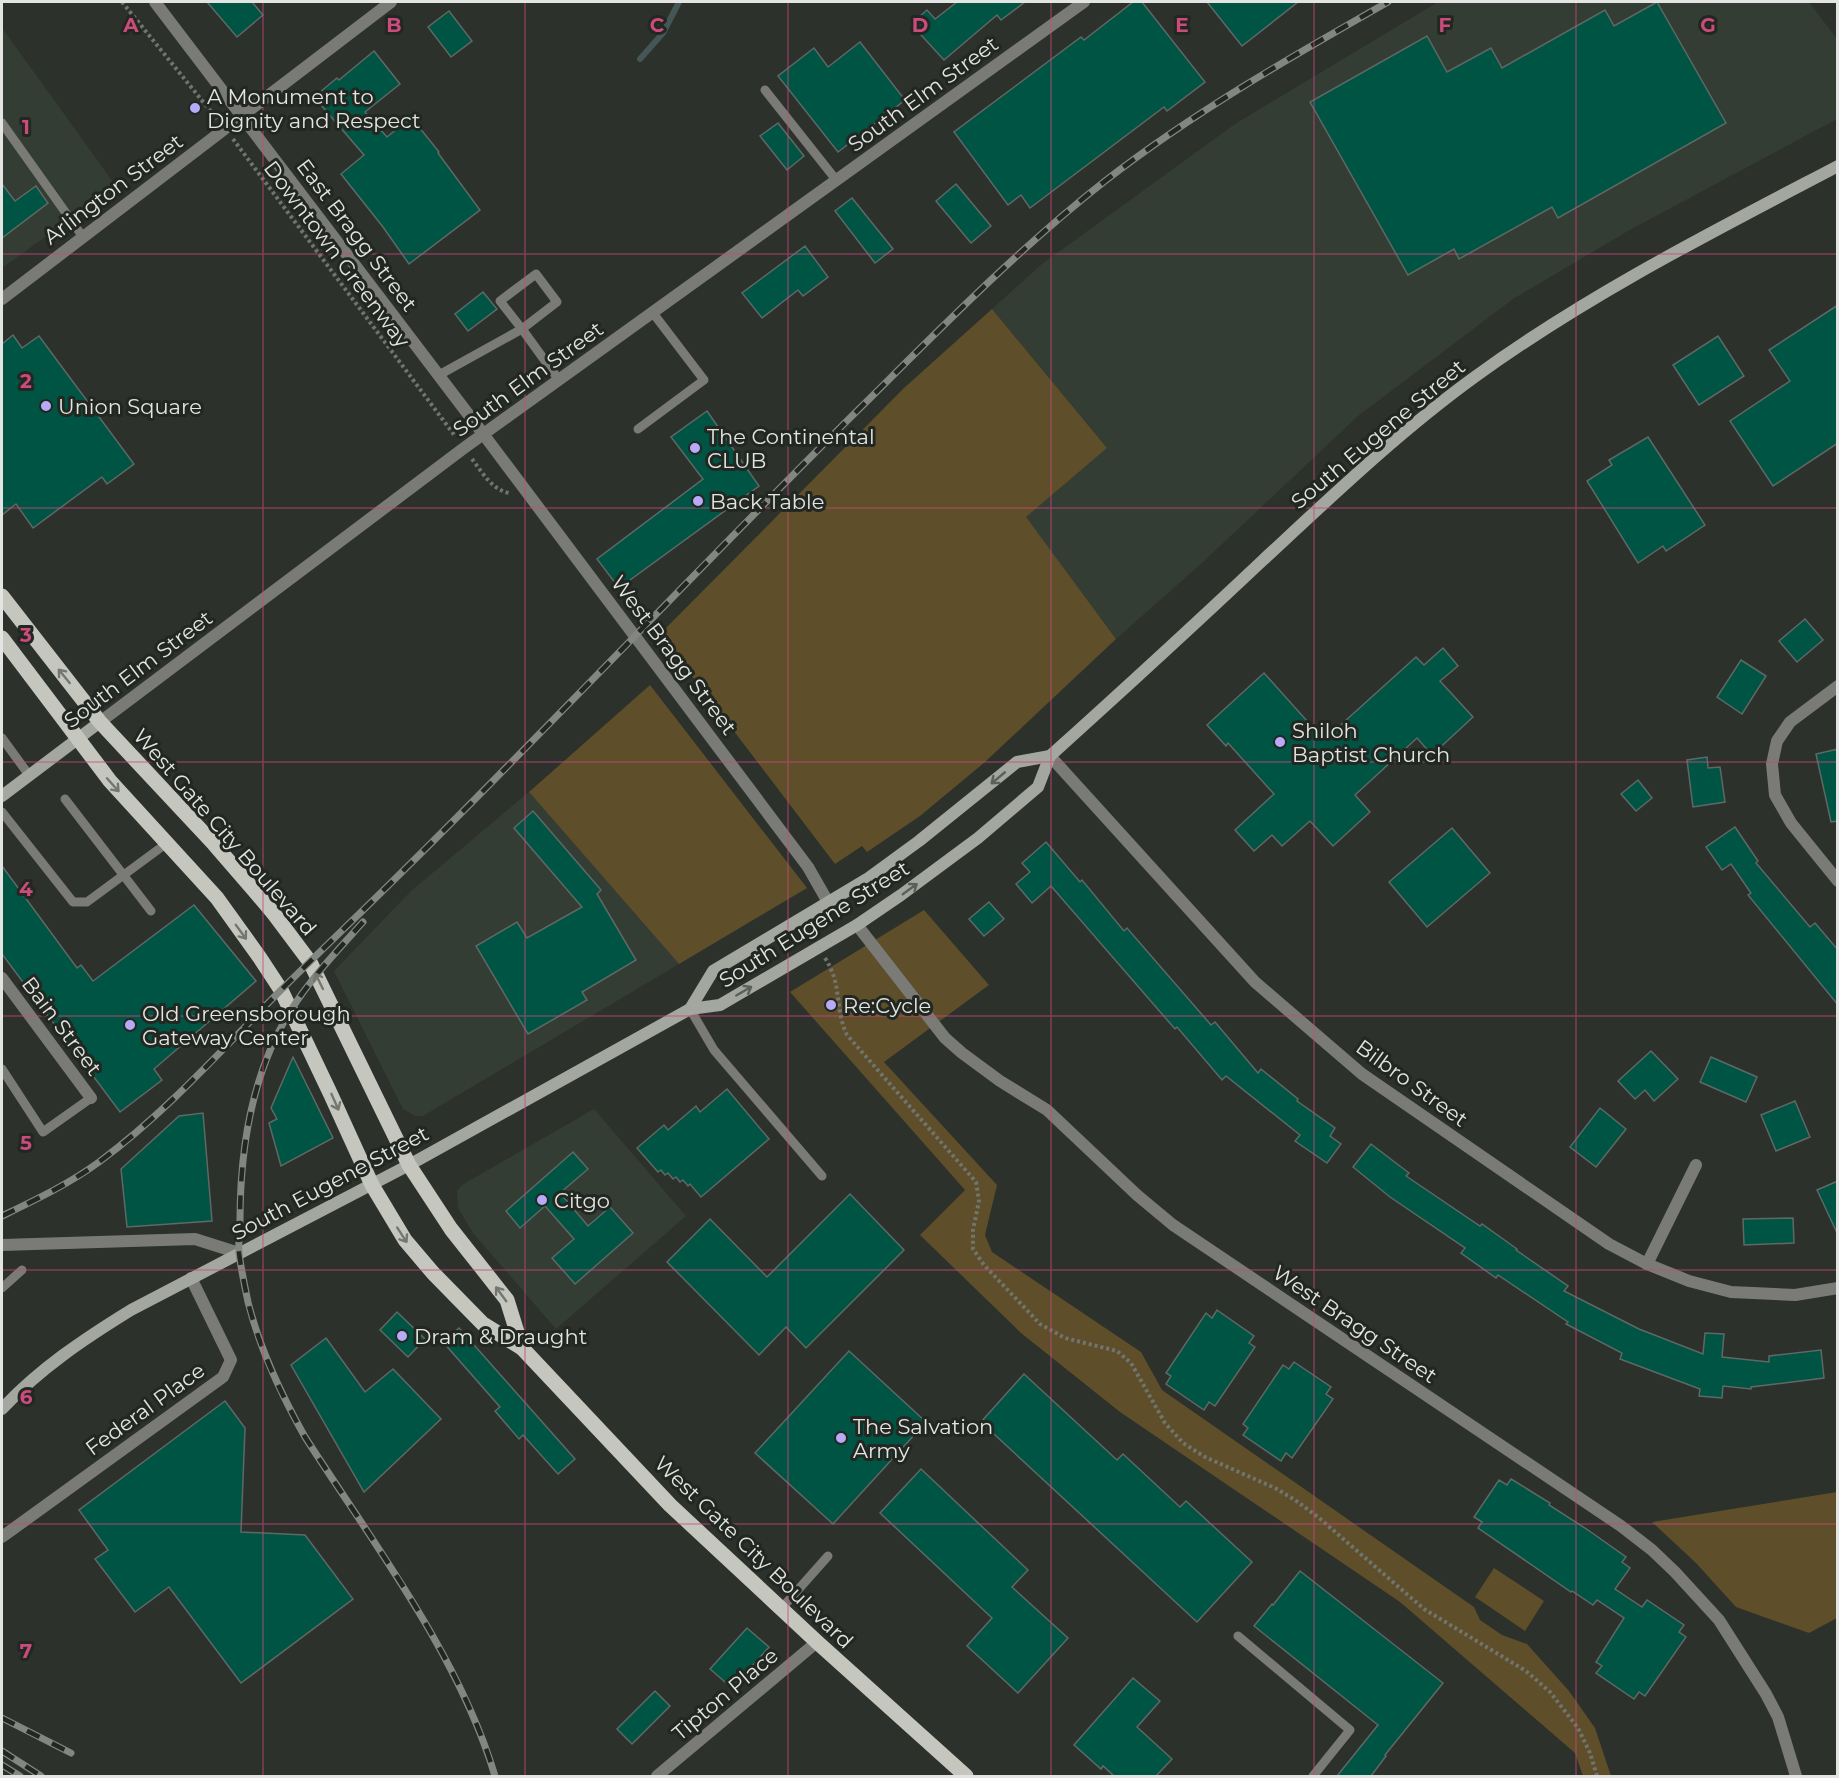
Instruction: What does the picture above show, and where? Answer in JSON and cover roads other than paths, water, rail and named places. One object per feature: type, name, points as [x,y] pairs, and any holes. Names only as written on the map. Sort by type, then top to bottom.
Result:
[{"type":"main road","name":"South Eugene Street","points":[[2,1409],[52,1363],[131,1310],[372,1185],[690,1009],[720,1005],[857,925],[901,896],[962,850],[1038,787],[1050,756],[1396,439],[1467,383],[1583,305],[1646,268],[1838,166]]},
{"type":"main road","name":"West Gate City Boulevard","points":[[2,596],[100,722],[237,871],[274,914],[310,962],[409,1165],[451,1229],[507,1300],[522,1348]]},
{"type":"main road","name":"West Gate City Boulevard","points":[[2,638],[76,739],[110,781],[217,898],[260,958],[281,990],[332,1095],[372,1185],[405,1240],[433,1273],[483,1324],[522,1348],[670,1505],[966,1776]]},
{"type":"main road","name":"South Elm Street","points":[[2,796],[100,722]]},
{"type":"main road","name":"South Eugene Street","points":[[690,1009],[713,971],[867,879],[919,841],[1017,762],[1050,756]]},
{"type":"street","name":"East Bragg Street","points":[[155,2],[484,435]]},
{"type":"street","name":"Arlington Street","points":[[2,299],[391,2]]},
{"type":"street","name":"South Elm Street","points":[[100,722],[464,448],[837,181],[1070,6],[1084,2]]},
{"type":"street","name":"West Bragg Street","points":[[484,435],[808,867],[828,902]]},
{"type":"street","points":[[1838,686],[1790,722],[1777,741],[1772,764],[1775,795],[1791,823],[1838,881]]},
{"type":"street","name":"Bilbro Street","points":[[1050,756],[1255,982],[1362,1074],[1609,1244],[1647,1264],[1689,1281],[1731,1292],[1795,1295],[1838,1288]]},
{"type":"street","name":"West Bragg Street","points":[[857,925],[945,1038],[1000,1081],[1047,1110],[1137,1195],[1173,1225],[1621,1526],[1652,1550],[1676,1572],[1712,1612],[1742,1655],[1778,1717],[1796,1776]]},
{"type":"street","name":"Bain Street","points":[[2,978],[91,1098]]},
{"type":"street","points":[[1647,1264],[1696,1165]]},
{"type":"street","points":[[2,1245],[195,1239],[239,1253]]},
{"type":"street","name":"Federal Place","points":[[2,1537],[224,1377],[231,1360],[191,1278]]},
{"type":"street","name":"Tipton Place","points":[[657,1776],[817,1642]]},
{"type":"lane","points":[[765,90],[837,181]]},
{"type":"lane","points":[[2,123],[83,237]]},
{"type":"lane","points":[[439,375],[522,329],[557,302],[536,274],[500,301],[522,329],[560,380]]},
{"type":"lane","points":[[638,429],[704,380],[653,313]]},
{"type":"lane","points":[[2,738],[29,775]]},
{"type":"lane","points":[[65,800],[151,911]]},
{"type":"lane","points":[[2,812],[73,902],[87,902],[167,843]]},
{"type":"lane","points":[[690,1009],[714,1050],[822,1176]]},
{"type":"lane","points":[[2,1069],[43,1132],[91,1098]]},
{"type":"lane","points":[[2,1288],[22,1270]]},
{"type":"lane","points":[[781,1609],[828,1556]]},
{"type":"lane","points":[[1238,1636],[1350,1730],[1312,1776]]},
{"type":"waterway","points":[[640,59],[663,33],[679,2]]},
{"type":"railway","points":[[2,1216],[88,1170],[146,1124],[465,809],[949,320],[1072,207],[1139,156],[1208,109],[1388,2]]},
{"type":"railway","points":[[363,922],[325,964],[299,998],[278,1034],[267,1059],[251,1112],[242,1166],[240,1259],[248,1302],[259,1337],[288,1405],[305,1437],[386,1559],[437,1644],[460,1687],[495,1776]]},
{"type":"railway","points":[[2,1718],[71,1753]]},
{"type":"railway","points":[[2,1751],[41,1776]]},
{"type":"railway","points":[[2,1765],[20,1776]]},
{"type":"place","name":"A Monument to Dignity and Respect","points":[[195,108]]},
{"type":"place","name":"Union Square","points":[[46,406]]},
{"type":"place","name":"The Continental CLUB","points":[[695,448]]},
{"type":"place","name":"Back Table","points":[[698,501]]},
{"type":"place","name":"Shiloh Baptist Church","points":[[1280,742]]},
{"type":"place","name":"Re:Cycle","points":[[831,1005]]},
{"type":"place","name":"Old Greensborough Gateway Center","points":[[130,1025]]},
{"type":"place","name":"Citgo","points":[[542,1200]]},
{"type":"place","name":"Dram & Draught","points":[[402,1336]]},
{"type":"place","name":"The Salvation Army","points":[[841,1438]]}]
